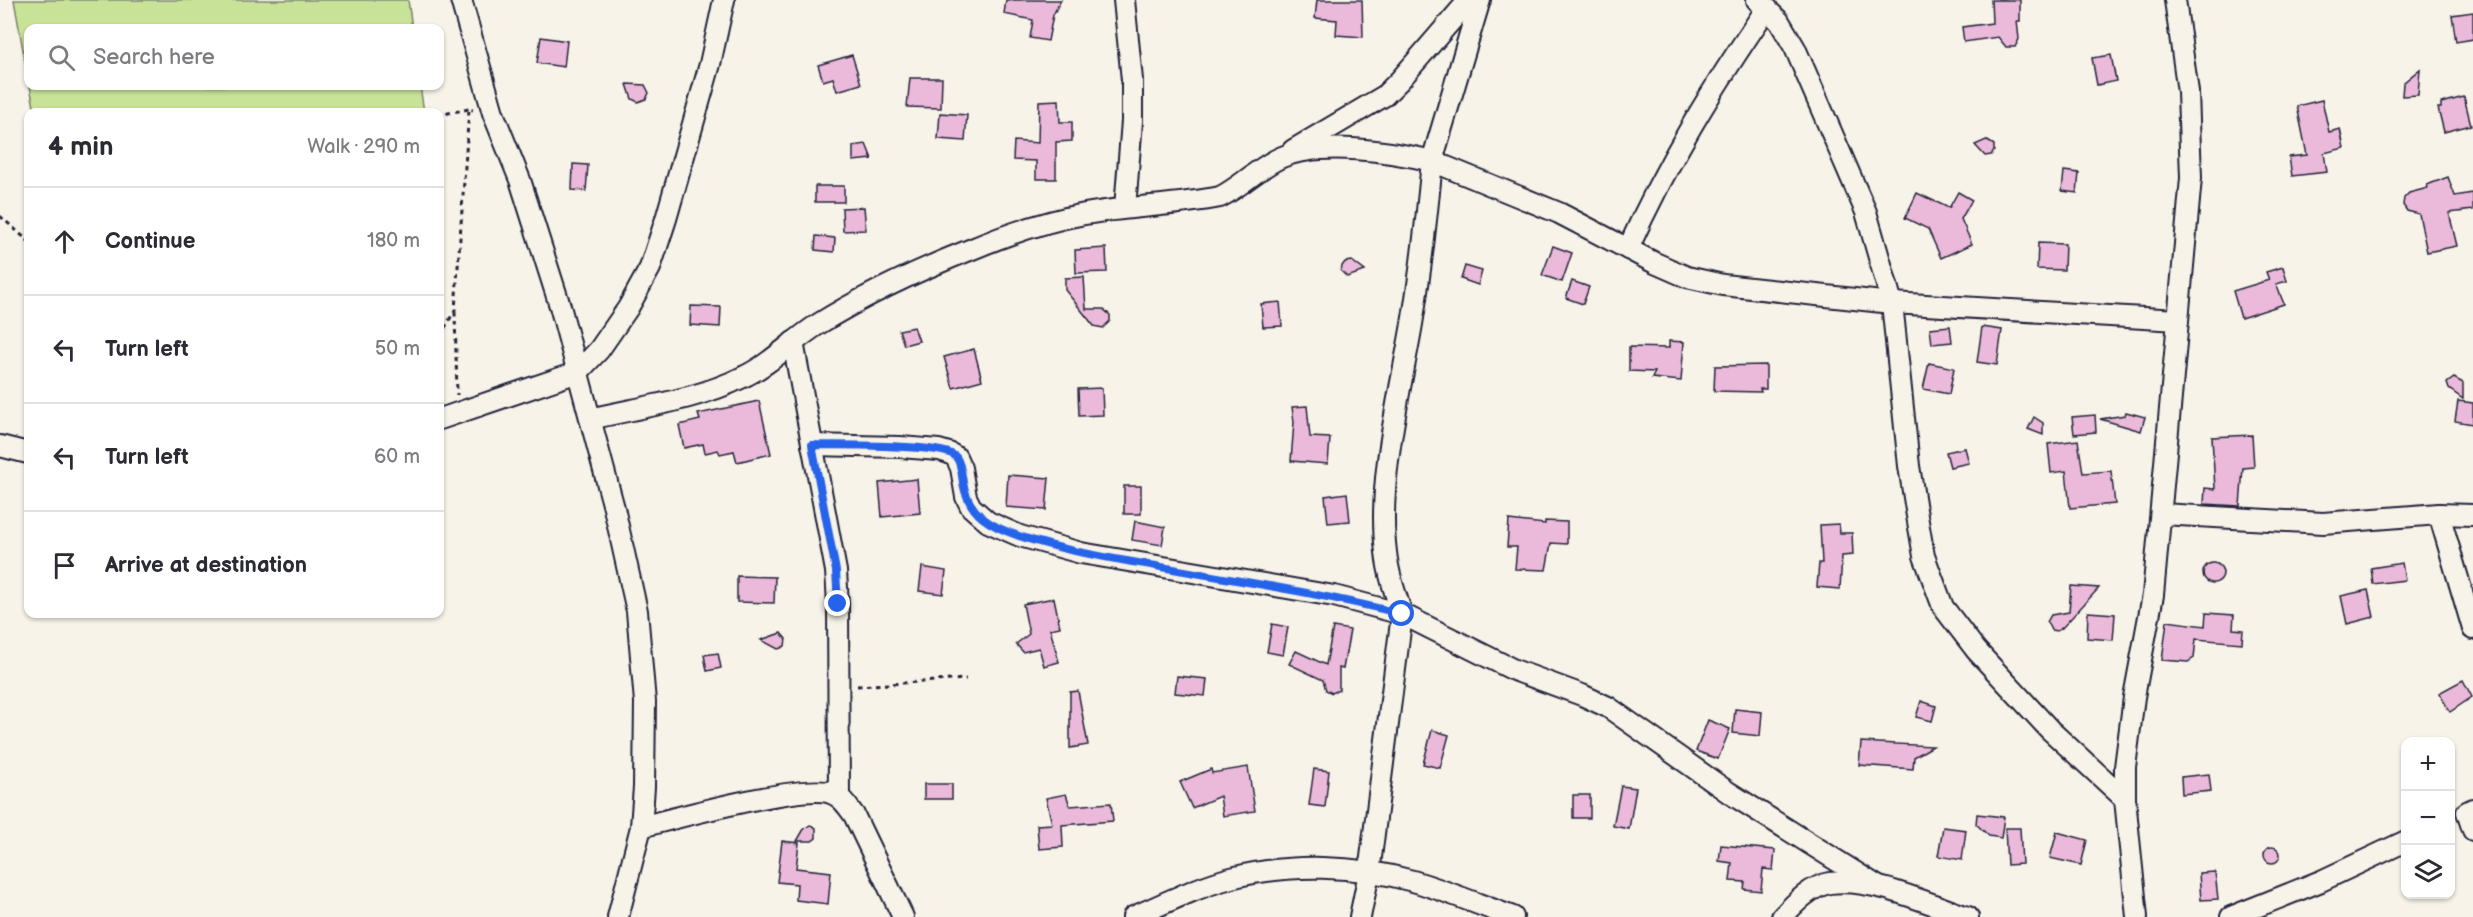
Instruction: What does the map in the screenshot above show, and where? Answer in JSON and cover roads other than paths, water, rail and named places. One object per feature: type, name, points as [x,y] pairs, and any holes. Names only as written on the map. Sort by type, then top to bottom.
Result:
[{"type":"street","points":[[460,0],[493,113],[520,180],[560,306],[624,550],[637,611],[645,702],[641,826],[618,917]]},
{"type":"street","points":[[448,416],[578,372],[599,350],[628,308],[650,268],[710,64],[724,0]]},
{"type":"street","points":[[1124,0],[1132,81],[1132,121],[1125,208]]},
{"type":"street","points":[[590,419],[716,388],[759,368],[816,326],[878,291],[973,248],[1043,223],[1125,208],[1199,201],[1220,197],[1235,190],[1282,157],[1384,96],[1400,81],[1469,0]]},
{"type":"street","points":[[1360,917],[1369,873],[1402,614],[1389,575],[1385,550],[1386,490],[1394,425],[1422,256],[1432,161],[1480,0]]},
{"type":"street","points":[[2137,917],[2125,799],[2125,767],[2149,627],[2191,178],[2188,92],[2175,0]]},
{"type":"street","points":[[1628,249],[1673,156],[1768,3],[1787,32],[1866,212],[1892,303],[1909,466],[1924,556],[1943,607],[1976,650],[2050,730],[2125,799]]},
{"type":"street","points":[[1282,157],[1314,151],[1369,150],[1399,153],[1432,161],[1559,213],[1655,263],[1706,282],[1892,303],[2178,321]]},
{"type":"street","points":[[793,342],[836,571],[839,797]]},
{"type":"street","points":[[812,445],[900,447],[949,453],[956,457],[961,468],[970,507],[988,522],[1020,536],[1081,553],[1334,596],[1402,614],[1514,670],[1608,707],[1728,792],[1877,886],[1968,917]]},
{"type":"street","points":[[0,446],[24,452]]},
{"type":"street","points":[[2161,514],[2323,523],[2439,514],[2473,514]]},
{"type":"street","points":[[2439,514],[2473,629]]},
{"type":"street","points":[[641,826],[702,811],[819,790],[839,797],[854,815],[903,917]]},
{"type":"street","points":[[2231,917],[2321,881],[2401,843]]},
{"type":"street","points":[[1133,917],[1204,886],[1242,876],[1303,868],[1369,873],[1414,881],[1513,917]]},
{"type":"street","points":[[1782,917],[1799,898],[1829,883],[1877,886]]}]
